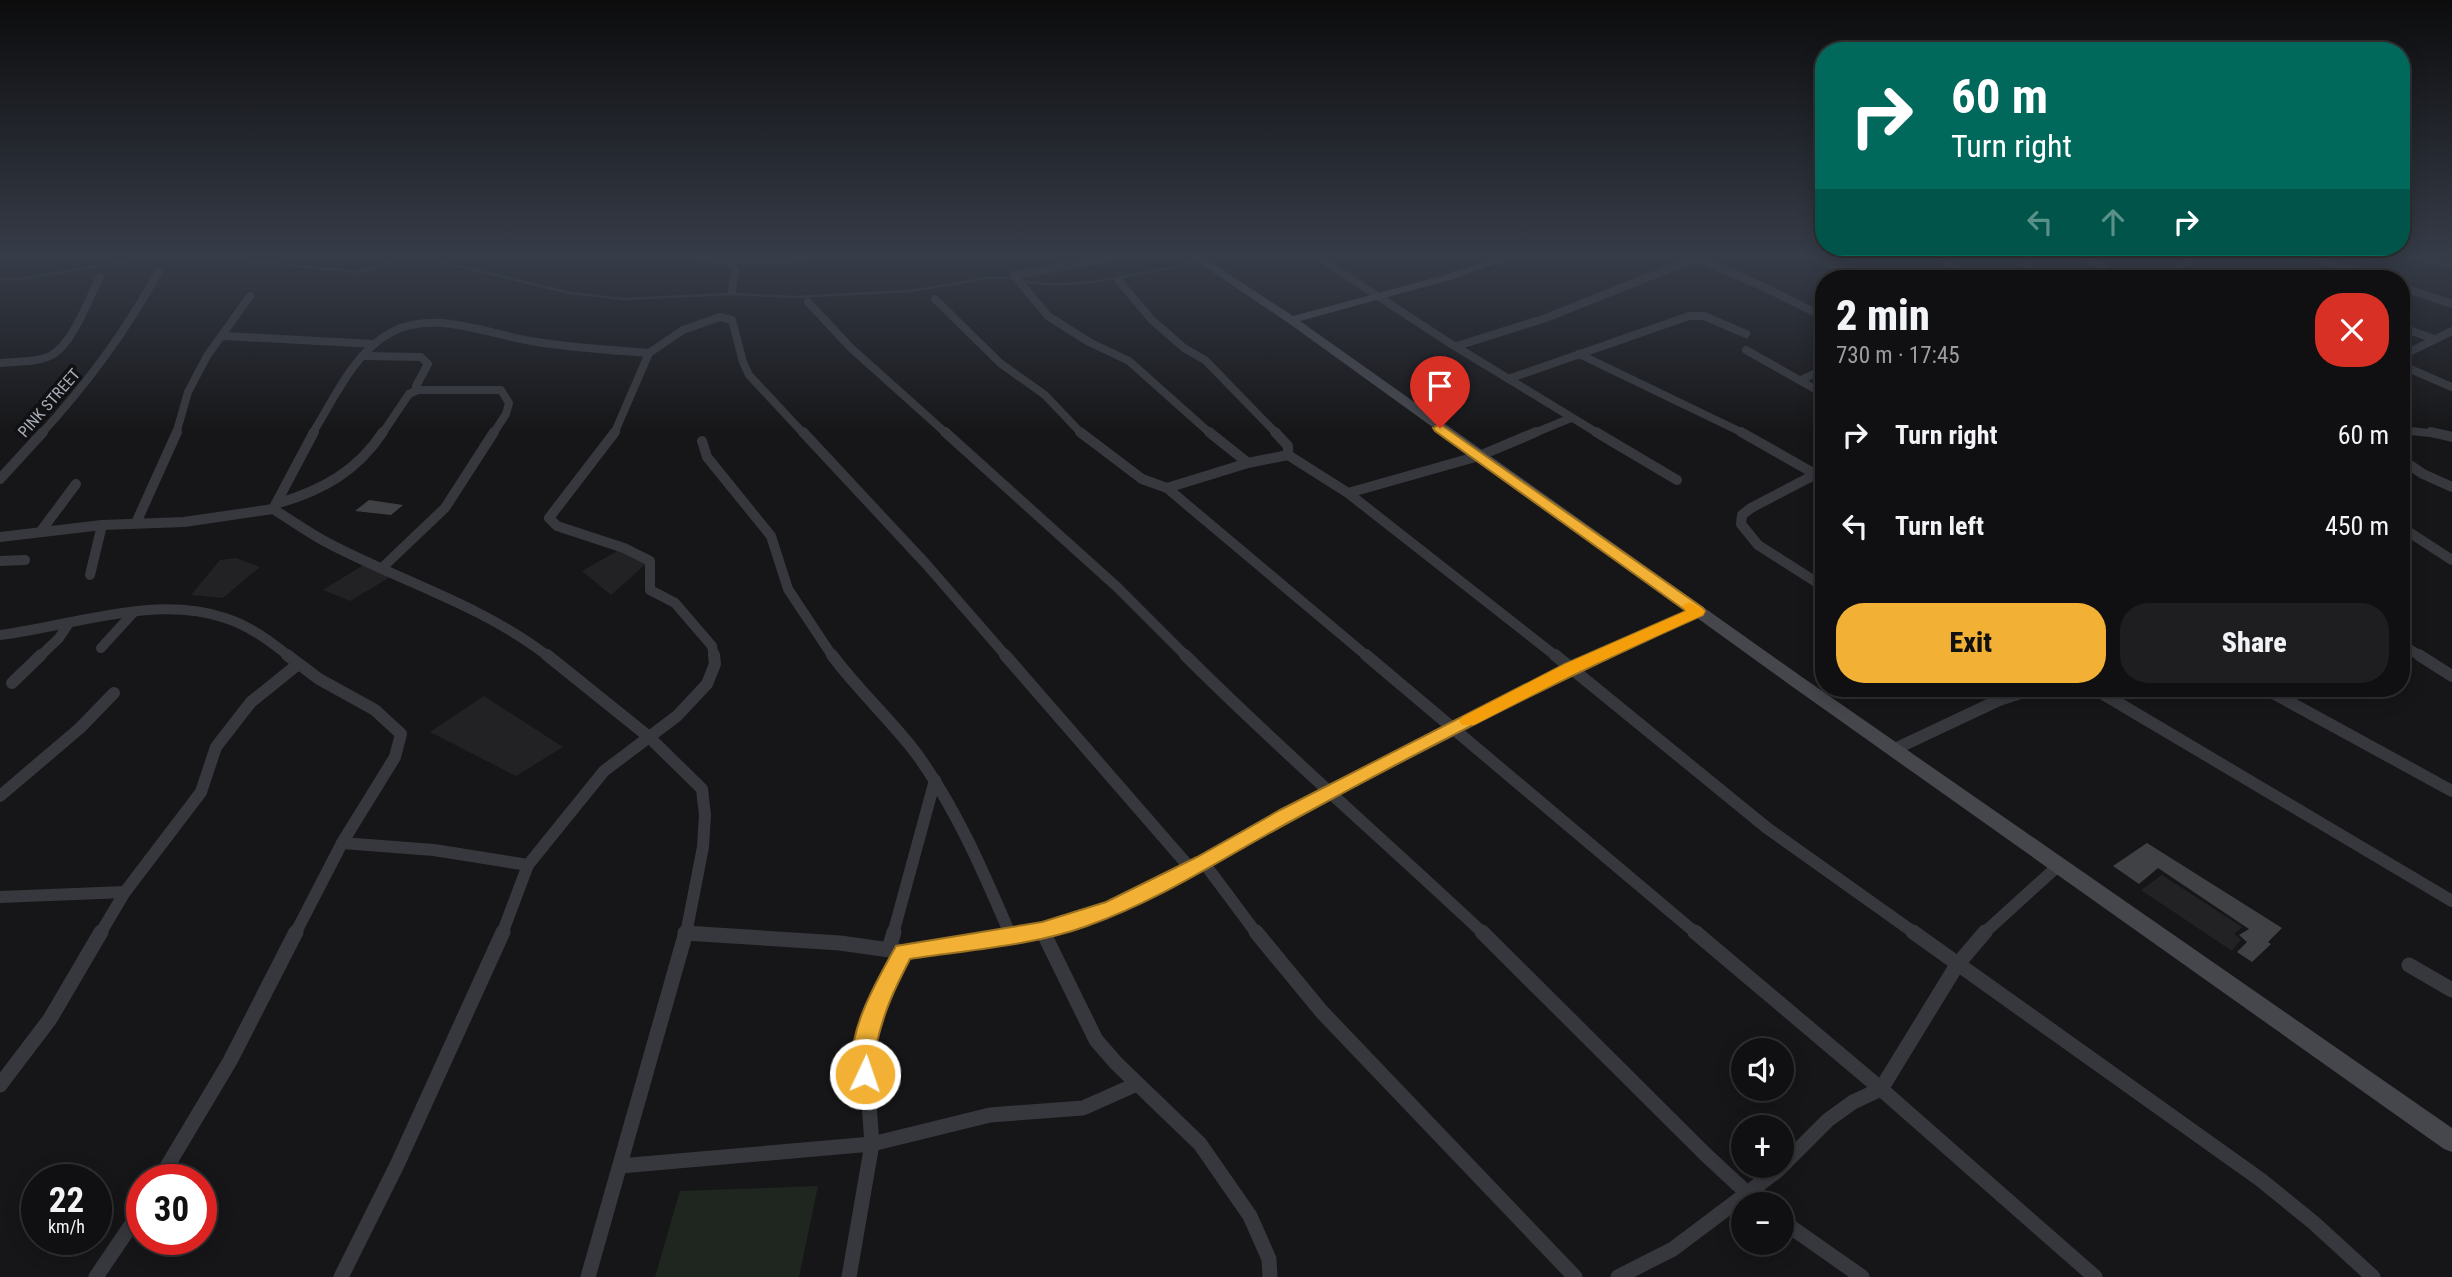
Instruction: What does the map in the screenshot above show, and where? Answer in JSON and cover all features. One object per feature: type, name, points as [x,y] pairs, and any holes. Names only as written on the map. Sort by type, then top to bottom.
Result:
[{"type":"street","points":[[0,363],[44,358],[55,354],[83,314]]},
{"type":"street","name":"PINK STREET","points":[[0,479],[4,471],[74,398],[136,314]]},
{"type":"street","points":[[136,523],[177,432],[188,392],[207,356],[239,314]]},
{"type":"street","points":[[819,314],[860,356],[1117,587],[1256,726],[1523,971],[1744,1192]]},
{"type":"street","points":[[950,314],[1000,363],[1045,395],[1088,441],[1142,479],[1167,488],[1881,1089],[2095,1277]]},
{"type":"street","points":[[1046,314],[1090,342],[1129,361],[1207,431],[1248,463]]},
{"type":"street","points":[[1147,314],[1184,348],[1205,360],[1239,394],[1288,446],[1290,451],[1287,455]]},
{"type":"street","points":[[1282,314],[1815,693]]},
{"type":"street","points":[[1292,320],[1317,314]]},
{"type":"street","points":[[1403,314],[1677,480]]},
{"type":"street","points":[[1457,346],[1557,314]]},
{"type":"street","points":[[1508,379],[1689,316],[1704,316],[1746,334]]},
{"type":"street","points":[[341,1277],[397,1165],[509,918],[528,865],[604,771],[677,716],[707,684],[715,664],[712,646],[675,603],[650,590],[650,561],[624,548],[557,526],[549,518],[616,431],[649,354],[683,330],[720,317],[732,320],[739,337],[741,358],[749,375],[926,564],[1258,935],[1322,1012],[1575,1277]]},
{"type":"street","points":[[276,506],[299,457],[327,410],[365,356],[374,344],[407,327],[435,323],[457,325],[538,343],[649,354]]},
{"type":"street","points":[[2410,330],[2434,339]]},
{"type":"street","points":[[2410,351],[2452,331]]},
{"type":"street","points":[[224,336],[374,344]]},
{"type":"street","points":[[1746,350],[1815,389]]},
{"type":"street","points":[[1579,354],[1737,430],[1815,473]]},
{"type":"street","points":[[365,356],[409,355],[426,360],[426,371],[416,386],[418,390]]},
{"type":"street","points":[[2410,369],[2452,387]]},
{"type":"street","points":[[1801,380],[1815,373]]},
{"type":"street","points":[[0,537],[102,525],[184,522],[276,506],[329,486],[346,475],[369,452],[410,394],[418,390],[501,390],[509,403],[506,414],[445,508],[416,539],[384,566]]},
{"type":"street","points":[[1348,492],[1479,456],[1571,418]]},
{"type":"street","points":[[2410,430],[2452,437]]},
{"type":"street","points":[[702,441],[707,457],[771,536],[776,547],[780,571],[790,593],[836,662],[915,752],[935,780],[973,852],[1010,935]]},
{"type":"street","points":[[1167,488],[1248,463],[1287,455],[1348,492],[1571,668],[1767,828],[2261,1180],[2374,1277]]},
{"type":"street","points":[[2410,465],[2452,487]]},
{"type":"street","points":[[1815,478],[1751,508],[1742,515],[1741,524],[1758,545],[1815,581]]},
{"type":"street","points":[[41,531],[76,484]]},
{"type":"street","points":[[276,506],[329,543],[456,600],[545,654],[649,737],[695,780],[705,800],[700,861],[685,933],[588,1277]]},
{"type":"street","points":[[90,575],[102,525]]},
{"type":"street","points":[[2410,533],[2452,560]]},
{"type":"street","points":[[0,561],[25,560]]},
{"type":"street","points":[[0,635],[133,613],[171,611],[216,614],[254,631],[297,665],[352,699],[384,714],[401,734],[395,757],[342,842],[230,1061],[169,1164]]},
{"type":"street","points":[[685,933],[770,937],[896,950],[1042,930],[1082,920],[1113,908],[1197,866],[1329,792],[1571,668],[1697,611]]},
{"type":"street","points":[[101,648],[133,613]]},
{"type":"street","points":[[12,683],[60,638],[69,623]]},
{"type":"street","points":[[2410,650],[2452,676]]},
{"type":"street","points":[[0,1086],[50,1019],[125,892],[201,792],[212,755],[229,730],[251,702],[297,665]]},
{"type":"street","points":[[0,796],[80,728],[114,693]]},
{"type":"street","points":[[1820,697],[2452,1141]]},
{"type":"street","points":[[1895,749],[2008,697]]},
{"type":"street","points":[[2108,697],[2452,901]]},
{"type":"street","points":[[2280,697],[2452,791]]},
{"type":"street","points":[[849,1277],[872,1144],[865,1051],[875,1006],[896,950],[935,780]]},
{"type":"street","points":[[342,842],[434,850],[528,865]]},
{"type":"street","points":[[1749,1192],[1778,1170],[1828,1120],[1853,1102],[1881,1089],[1957,965],[1999,918],[2059,866]]},
{"type":"street","points":[[0,897],[125,892]]},
{"type":"street","points":[[1042,930],[1096,1040],[1200,1144],[1242,1206],[1262,1240],[1269,1259],[1270,1277]]},
{"type":"street","points":[[2409,965],[2452,990]]},
{"type":"street","points":[[621,1166],[872,1144],[990,1115],[1083,1108],[1138,1084]]},
{"type":"street","points":[[1618,1277],[1673,1249],[1731,1205]]},
{"type":"street","points":[[1794,1229],[1862,1277]]},
{"type":"street","points":[[96,1277],[126,1233]]},
{"type":"shaded area","points":[[621,549],[648,562],[611,595],[582,571]]},
{"type":"shaded area","points":[[236,558],[260,567],[223,598],[191,595],[220,560]]},
{"type":"shaded area","points":[[365,564],[392,576],[350,601],[323,590]]},
{"type":"shaded area","points":[[484,696],[563,747],[516,776],[430,732]]},
{"type":"shaded area","points":[[2162,875],[2242,927],[2234,934],[2241,939],[2232,951],[2141,890]]},
{"type":"shaded area","points":[[818,1186],[799,1277],[655,1277],[680,1191]]},
{"type":"building","points":[[369,500],[403,505],[391,515],[355,511]]},
{"type":"building","points":[[2147,843],[2282,928],[2268,942],[2271,944],[2252,962],[2237,952],[2247,942],[2239,935],[2249,929],[2158,868],[2139,884],[2113,866]]},
{"type":"slow traffic","points":[[1468,721],[1571,668],[1697,611],[1690,606]]},
{"type":"route","points":[[865,1074],[868,1030],[875,1006],[904,952],[1042,930],[1082,920],[1113,908],[1204,863],[1257,831],[1433,738],[1571,668],[1697,611],[1440,428]]}]
